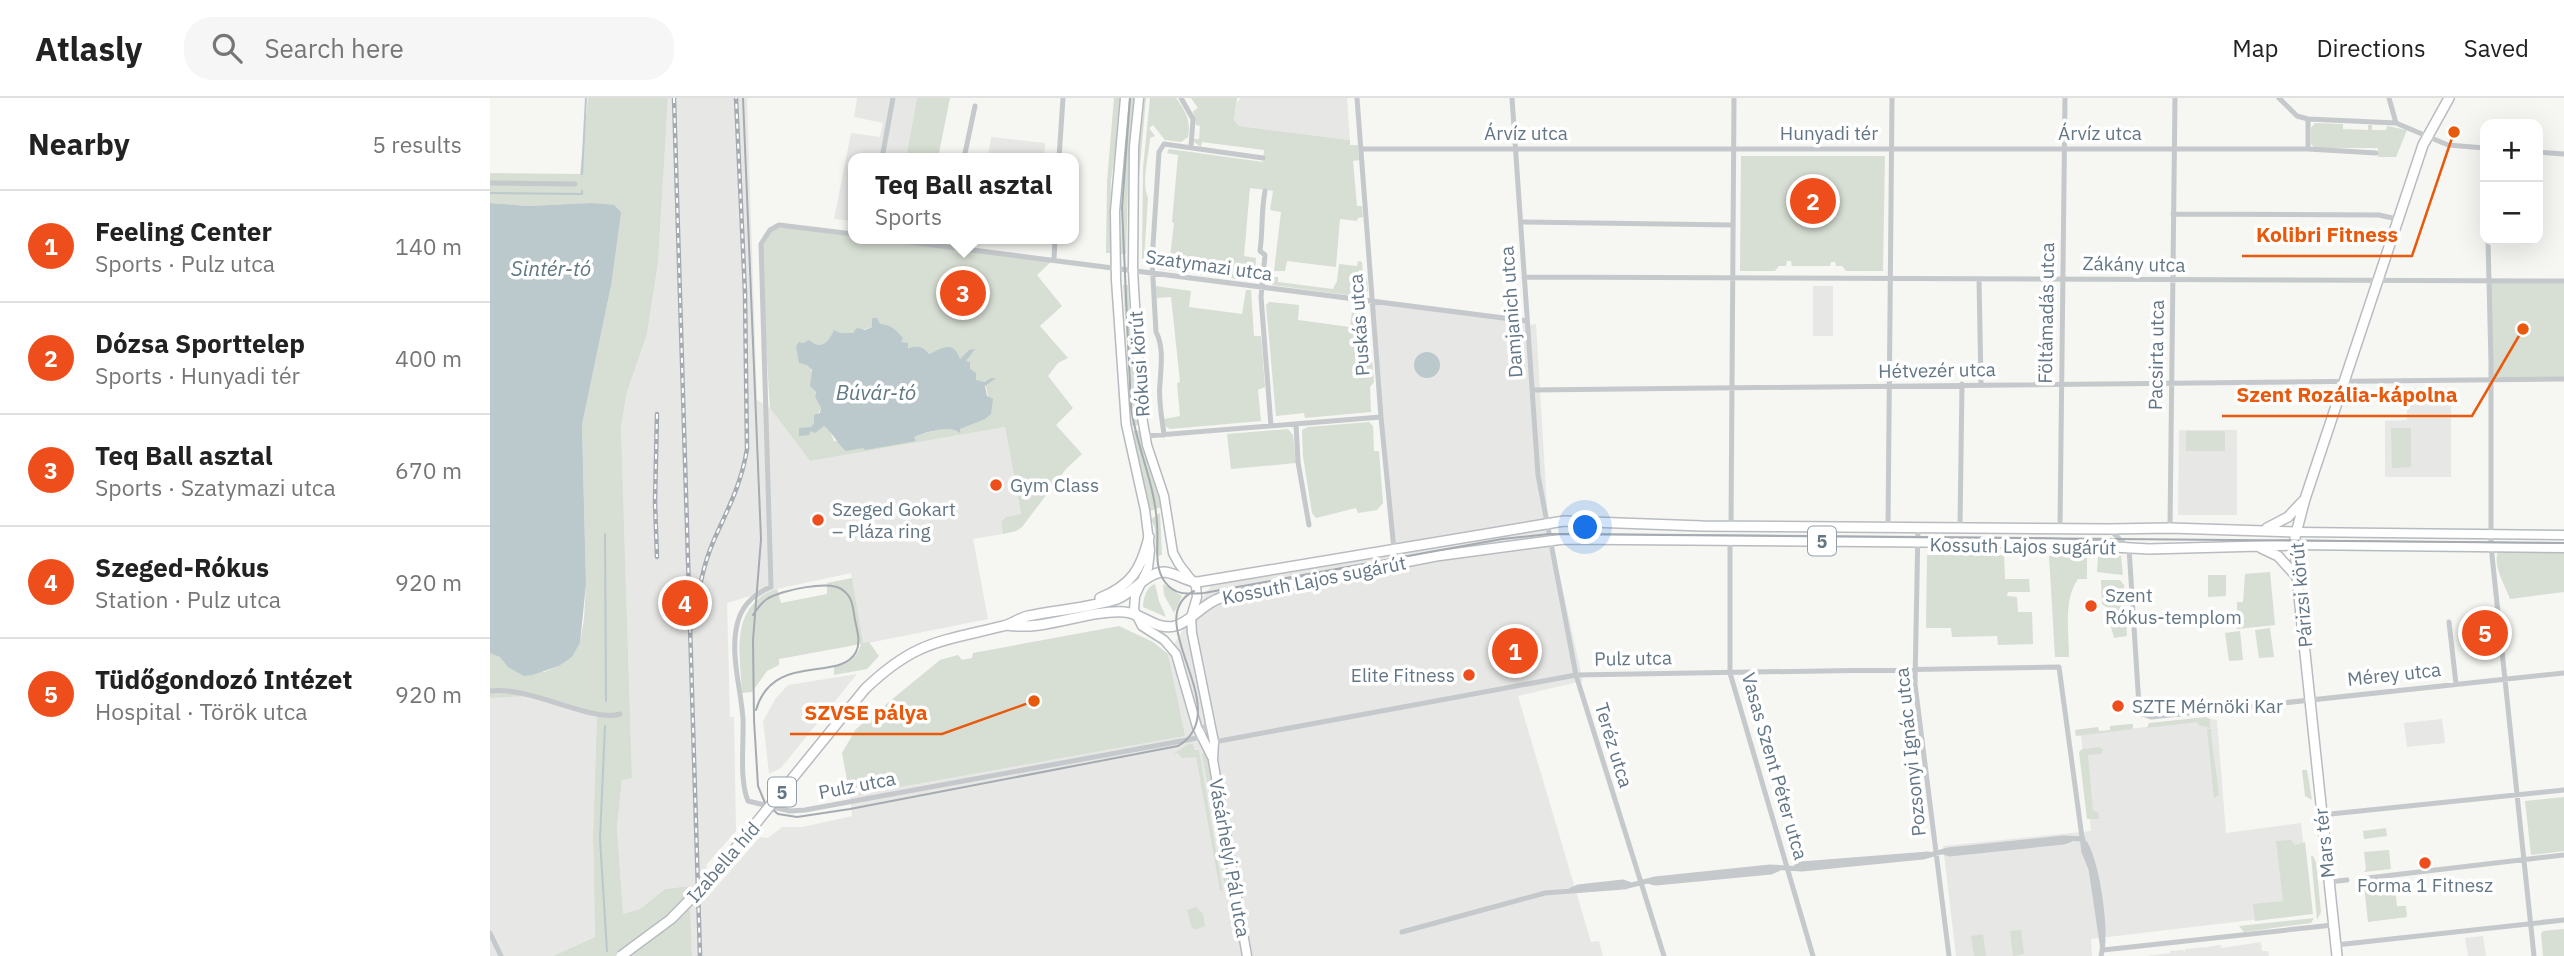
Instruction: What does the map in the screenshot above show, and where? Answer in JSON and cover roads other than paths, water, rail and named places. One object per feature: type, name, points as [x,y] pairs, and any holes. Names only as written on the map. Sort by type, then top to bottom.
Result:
[{"type":"main road","name":"Rókusi körút","points":[[1125,98],[1115,211],[1115,268],[1126,424],[1149,537],[1148,568],[1135,596],[1135,614]]},
{"type":"main road","name":"Rókusi körút","points":[[1139,98],[1134,147],[1133,270],[1142,411],[1146,436],[1164,496],[1173,553],[1195,583]]},
{"type":"main road","name":"Párizsi körút","points":[[2311,699],[2297,578],[2296,532],[2343,381],[2427,135],[2449,98]]},
{"type":"main road","points":[[2266,529],[2288,517],[2305,499]]},
{"type":"main road","name":"Kossuth Lajos sugárút","points":[[865,689],[889,667],[915,650],[957,635],[1006,625],[1024,617],[1122,597],[1152,575],[1163,572],[1195,583],[1546,523],[1888,528],[2266,529],[2296,532],[2564,536]]},
{"type":"main road","points":[[1079,607],[1112,593],[1132,577],[1142,562],[1149,537]]},
{"type":"main road","name":"Kossuth Lajos sugárút","points":[[1006,625],[1027,628],[1107,613],[1135,614],[1165,627],[1180,625],[1205,605],[1220,598],[1410,561],[1550,540],[2043,543],[2129,548],[2295,545],[2564,548]]},
{"type":"main road","points":[[2257,546],[2278,556],[2297,578]]},
{"type":"main road","points":[[1191,617],[1196,597],[1195,583]]},
{"type":"main road","name":"Vásárhelyi Pál utca","points":[[1135,614],[1142,626],[1164,640],[1176,654],[1200,737],[1213,760]]},
{"type":"main road","name":"Vásárhelyi Pál utca","points":[[1191,617],[1214,742],[1213,760],[1247,956]]},
{"type":"main road","name":"Izabella híd","points":[[621,956],[671,919],[713,876],[865,689]]},
{"type":"main road","name":"Mars tér","points":[[2311,699],[2337,956]]},
{"type":"street","points":[[884,153],[893,98]]},
{"type":"street","points":[[1059,153],[1063,98]]},
{"type":"street","points":[[1181,98],[1194,119],[1191,148],[1263,158]]},
{"type":"street","name":"Puskás utca","points":[[1357,98],[1381,417],[1394,550]]},
{"type":"street","name":"Damjanich utca","points":[[1512,98],[1540,491],[1546,523]]},
{"type":"street","points":[[1731,526],[1734,98]]},
{"type":"street","points":[[1892,98],[1892,149]]},
{"type":"street","name":"Föltámadás utca","points":[[2060,528],[2065,98]]},
{"type":"street","name":"Pacsirta utca","points":[[2170,528],[2175,98]]},
{"type":"street","points":[[2279,98],[2297,116],[2308,119],[2396,123],[2448,145],[2480,148]]},
{"type":"street","points":[[2389,98],[2396,123]]},
{"type":"street","points":[[965,153],[975,106]]},
{"type":"street","points":[[2308,119],[2308,149]]},
{"type":"street","name":"Rókusi körút","points":[[1164,435],[1159,338],[1156,332],[1152,273],[1159,152],[1164,144],[1191,148]]},
{"type":"street","name":"Árvíz utca","points":[[1362,149],[1733,149]]},
{"type":"street","name":"Hunyadi tér","points":[[1733,149],[1892,149],[1888,528]]},
{"type":"street","name":"Árvíz utca","points":[[1892,149],[2308,149],[2376,153]]},
{"type":"street","points":[[2543,152],[2564,154]]},
{"type":"street","points":[[490,183],[575,184]]},
{"type":"street","points":[[1265,191],[1260,251],[1265,255],[1261,288],[1271,426]]},
{"type":"street","points":[[2173,214],[2379,215],[2398,219]]},
{"type":"street","points":[[1521,222],[1733,225]]},
{"type":"street","name":"Pulz utca","points":[[848,233],[779,225],[766,234],[760,250],[771,587],[747,603],[740,615],[736,633],[737,685],[743,715],[746,797],[751,803],[779,806],[790,811],[805,810],[1200,737]]},
{"type":"street","name":"Szatymazi utca","points":[[924,244],[1527,321]]},
{"type":"street","points":[[1054,259],[1055,244]]},
{"type":"street","points":[[2488,245],[2490,534],[2534,956]]},
{"type":"street","points":[[1524,277],[1891,278]]},
{"type":"street","name":"Zákány utca","points":[[1891,278],[2564,281]]},
{"type":"street","points":[[1979,279],[1981,384]]},
{"type":"street","name":"Hétvezér utca","points":[[1532,390],[2564,379]]},
{"type":"street","points":[[1960,527],[1962,384]]},
{"type":"street","points":[[1146,436],[1381,417]]},
{"type":"street","points":[[1296,424],[1298,463],[1310,525]]},
{"type":"street","points":[[1546,523],[1550,540]]},
{"type":"street","name":"Kossuth Lajos sugárút","points":[[1918,527],[1918,543]]},
{"type":"street","name":"Kossuth Lajos sugárút","points":[[2109,529],[2129,548]]},
{"type":"street","name":"Teréz utca","points":[[1550,540],[1576,675],[1664,956]]},
{"type":"street","name":"Vasas Szent Péter utca","points":[[1730,540],[1730,673],[1813,956]]},
{"type":"street","name":"Pozsonyi Ignác utca","points":[[1918,543],[1916,670],[1940,852],[1949,956]]},
{"type":"street","points":[[2129,548],[2138,706],[2142,714],[2151,717],[2311,699]]},
{"type":"street","points":[[2449,622],[2456,684]]},
{"type":"street","name":"Pulz utca","points":[[1214,742],[1576,675],[2059,667],[2083,839]]},
{"type":"street","name":"Mérey utca","points":[[2311,699],[2564,673]]},
{"type":"street","points":[[490,691],[519,691],[617,715]]},
{"type":"street","points":[[1200,737],[1209,718]]},
{"type":"street","points":[[2321,815],[2564,790]]},
{"type":"street","points":[[1402,932],[1537,895],[1578,887],[1651,882],[1655,879],[1770,867],[1802,869],[1923,857],[1940,852],[2063,838],[2083,839],[2084,852],[2091,869],[2102,953],[2333,925]]},
{"type":"street","points":[[2359,879],[2564,855]]},
{"type":"street","points":[[2328,882],[2347,880]]},
{"type":"street","points":[[2336,945],[2564,920]]},
{"type":"street","points":[[490,933],[501,956]]},
{"type":"water","name":"Sintér-tó","points":[[490,203],[528,206],[591,203],[614,205],[621,212],[611,286],[582,425],[586,584],[580,643],[572,657],[559,666],[524,676],[508,667],[500,657],[490,653]]},
{"type":"water","name":"Búvár-tó","points":[[872,318],[877,318],[880,324],[896,330],[903,338],[901,342],[908,343],[908,348],[920,347],[929,354],[951,347],[960,359],[969,350],[975,349],[966,361],[970,362],[970,369],[976,373],[976,380],[985,382],[996,378],[985,386],[987,396],[993,399],[991,414],[960,429],[960,433],[951,429],[938,430],[914,437],[916,441],[865,450],[863,448],[846,451],[824,426],[815,433],[811,431],[809,435],[799,436],[799,428],[811,427],[814,415],[820,413],[821,408],[815,397],[816,392],[810,386],[812,370],[799,363],[796,346],[799,342],[809,340],[817,345],[824,344],[834,330],[853,333],[857,328],[865,330],[872,327]]},
{"type":"water","points":[[1427,352],[1436,356],[1440,365],[1436,374],[1427,378],[1418,374],[1414,365],[1418,356]]},
{"type":"waterway","points":[[582,174],[586,98]]},
{"type":"waterway","points":[[490,193],[582,194],[582,191]]},
{"type":"waterway","points":[[605,534],[606,701]]},
{"type":"waterway","points":[[605,726],[600,839],[607,951]]},
{"type":"tram line","points":[[743,98],[761,539],[753,640],[754,720],[758,786],[765,803],[778,814],[797,817],[1178,746],[1194,730],[1198,711],[1195,689],[1176,622],[1180,604],[1194,591]]},
{"type":"tram line","points":[[1130,98],[1122,208],[1131,407],[1156,509],[1159,569],[1169,587],[1178,592],[1204,593],[1502,539],[1549,534],[2564,543]]},
{"type":"tram line","points":[[753,615],[765,601],[783,592],[818,586],[838,588],[851,600],[858,640],[856,652],[848,661],[836,666],[791,674],[777,680],[765,692],[756,710]]},
{"type":"railway","points":[[674,98],[700,956]]},
{"type":"railway","points":[[697,610],[707,560],[736,491],[747,449],[745,293],[736,98]]},
{"type":"railway","points":[[657,414],[657,557]]},
{"type":"place","name":"Kolibri Fitness","points":[[2454,132]]},
{"type":"place","name":"Dózsa Sporttelep","points":[[1813,201]]},
{"type":"place","name":"Teq Ball asztal","points":[[963,293]]},
{"type":"place","name":"Szent Rozália-kápolna","points":[[2523,329]]},
{"type":"place","name":"Gym Class","points":[[996,485]]},
{"type":"place","name":"Szeged Gokart – Pláza ring","points":[[818,520]]},
{"type":"place","name":"Szeged-Rókus","points":[[685,603]]},
{"type":"place","name":"Szent Rókus-templom","points":[[2091,606]]},
{"type":"place","name":"Tüdőgondozó Intézet","points":[[2485,633]]},
{"type":"place","name":"Feeling Center","points":[[1515,651]]},
{"type":"place","name":"Elite Fitness","points":[[1469,675]]},
{"type":"place","name":"SZVSE pálya","points":[[1034,701]]},
{"type":"place","name":"SZTE Mérnöki Kar","points":[[2118,706]]},
{"type":"place","name":"Forma 1 Fitnesz","points":[[2425,863]]}]
